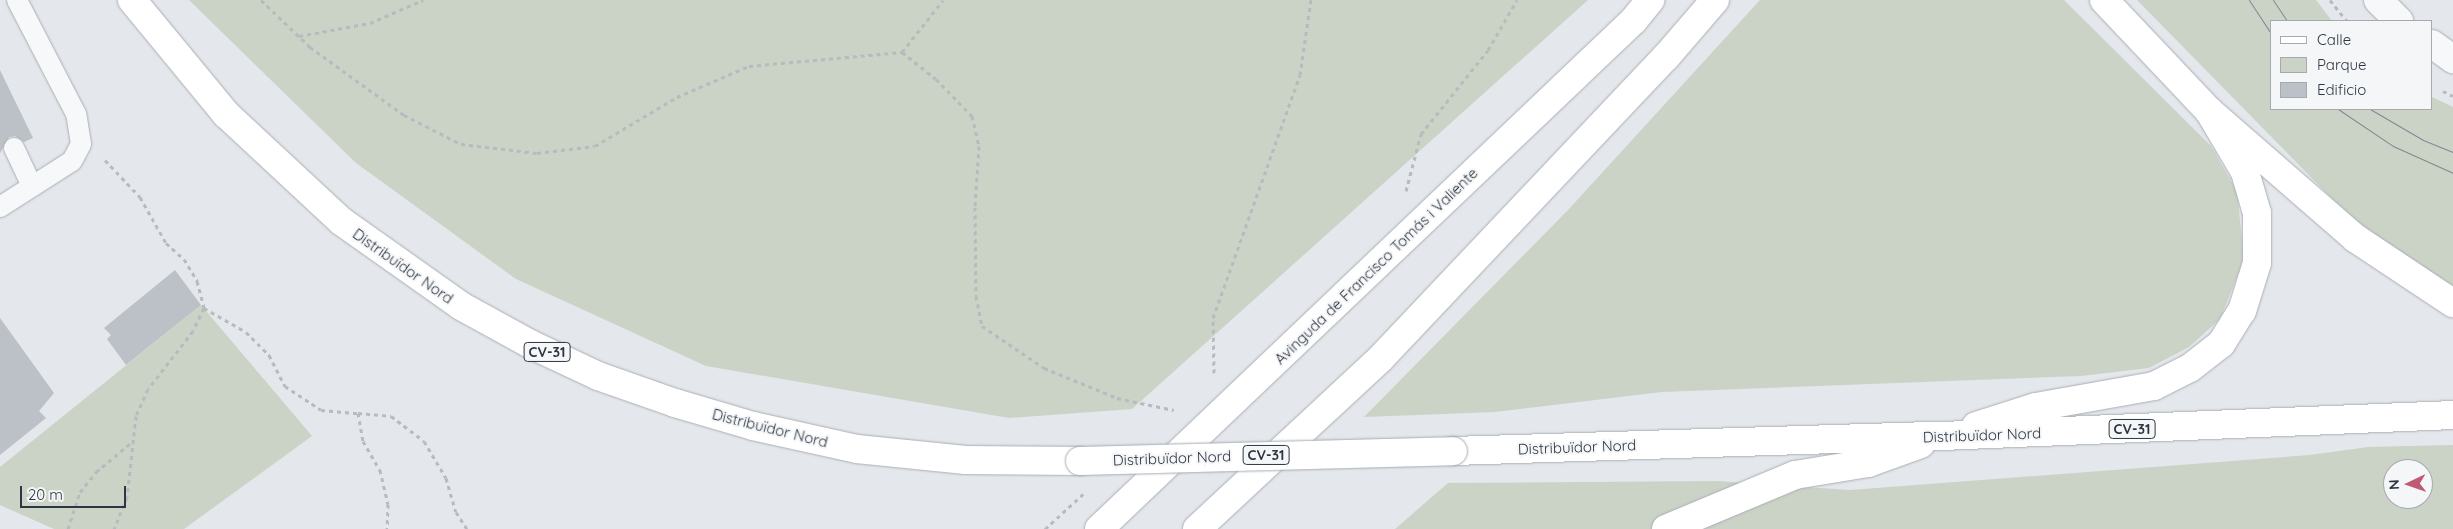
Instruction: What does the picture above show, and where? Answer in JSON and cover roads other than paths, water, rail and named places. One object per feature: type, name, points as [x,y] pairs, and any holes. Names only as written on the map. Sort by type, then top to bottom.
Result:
[{"type":"main road","name":"Distribuïdor Nord","points":[[132,0],[226,114],[340,222],[461,306],[530,344],[598,376],[676,403],[753,426],[857,449],[965,460],[1080,461],[1942,436],[2453,415]]},
{"type":"main road","name":"Avinguda de Francisco Tomás i Valiente","points":[[1099,529],[1620,33],[1650,0]]},
{"type":"main road","points":[[1197,529],[1381,358],[1666,58],[1715,0]]},
{"type":"main road","points":[[2104,0],[2209,111],[2355,238],[2453,303]]},
{"type":"main road","points":[[1666,529],[1795,475],[1868,463],[1942,436],[2036,407],[2154,386],[2190,368],[2221,344],[2242,311],[2257,263],[2257,213],[2245,172],[2209,111]]},
{"type":"street","points":[[2378,0],[2398,20]]},
{"type":"street","points":[[2433,45],[2453,59]]},
{"type":"lane","points":[[0,207],[72,161],[81,144],[76,114],[17,0]]},
{"type":"lane","points":[[14,148],[32,186]]},
{"type":"tram line","points":[[2249,0],[2270,32]]},
{"type":"tram line","points":[[2273,0],[2286,20]]},
{"type":"tram line","points":[[2339,110],[2393,146],[2453,173]]},
{"type":"tram line","points":[[2372,110],[2423,140],[2453,152]]}]
